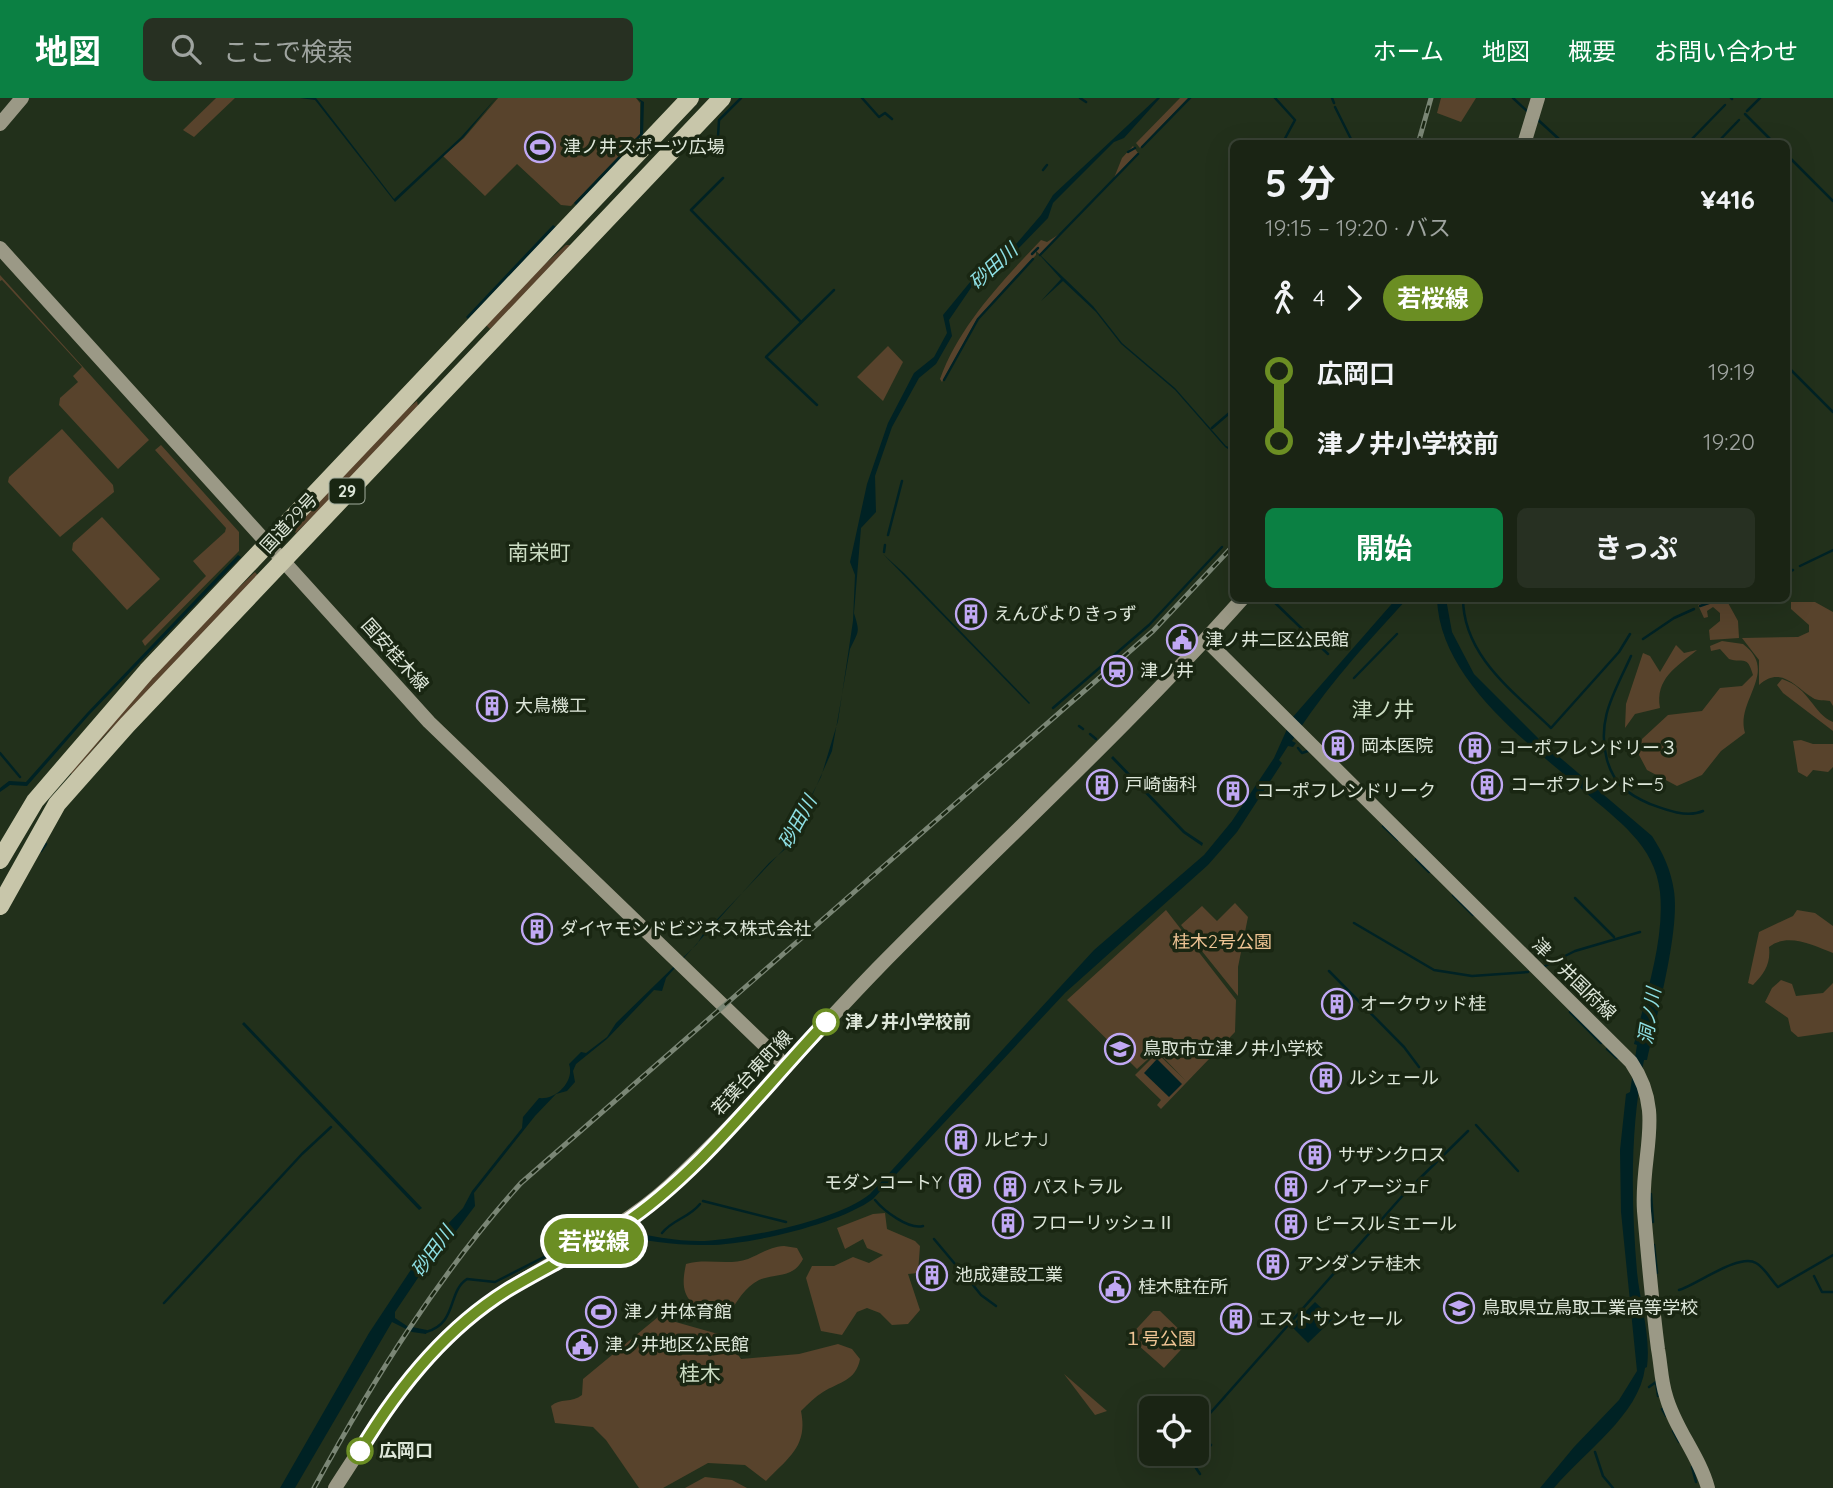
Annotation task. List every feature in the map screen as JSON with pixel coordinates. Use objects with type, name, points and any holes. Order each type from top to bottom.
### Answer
[{"type":"highway","name":"国道29号","points":[[0,860],[35,800],[147,671],[690,98]]},
{"type":"highway","name":"国道29号","points":[[0,906],[57,804],[127,724],[722,98]]},
{"type":"main road","points":[[0,124],[22,98]]},
{"type":"main road","points":[[1525,140],[1538,98]]},
{"type":"main road","name":"国安桂木線","points":[[0,248],[429,722],[785,1065]]},
{"type":"main road","name":"若葉台東町線","points":[[335,1488],[404,1385],[441,1344],[490,1302],[622,1225],[692,1165],[785,1065],[1206,640],[1239,602]]},
{"type":"main road","name":"津ノ井国府線","points":[[1206,640],[1631,1062],[1647,1088],[1651,1112],[1643,1192],[1650,1297],[1661,1379],[1666,1398],[1708,1488]]},
{"type":"green space","points":[[216,98],[235,98],[194,137],[183,130]]},
{"type":"green space","name":"津ノ井スポーツ広場","points":[[498,98],[636,98],[640,103],[640,134],[571,206],[561,205],[517,164],[485,196],[443,156],[464,138]]},
{"type":"green space","points":[[1180,98],[1188,98],[1140,148],[1136,143]]},
{"type":"green space","points":[[1441,98],[1476,98],[1461,122],[1437,113]]},
{"type":"green space","points":[[1133,146],[1138,153],[1114,178],[1122,158]]},
{"type":"green space","points":[[1107,185],[1040,255],[1036,251],[1036,255],[977,319],[942,382],[940,379],[958,341],[997,288],[1041,240],[1047,242],[1061,233]]},
{"type":"green space","points":[[566,245],[571,245],[540,281],[490,329],[485,324],[517,289]]},
{"type":"green space","points":[[0,275],[149,440],[118,469],[59,405],[60,398],[78,382],[73,376],[82,367],[2,280],[0,281]]},
{"type":"green space","points":[[888,346],[903,362],[883,401],[857,377]]},
{"type":"green space","points":[[417,401],[419,411],[296,533],[290,528],[390,423]]},
{"type":"green space","points":[[62,429],[113,485],[114,492],[60,537],[8,482],[9,477]]},
{"type":"green space","points":[[161,445],[239,532],[239,551],[145,646],[142,641],[206,576],[193,561],[225,532],[226,528],[155,450]]},
{"type":"green space","points":[[102,517],[160,579],[127,610],[72,550],[73,543]]},
{"type":"green space","points":[[255,572],[259,577],[106,734],[72,774],[68,771],[181,643]]},
{"type":"green space","points":[[1728,602],[1738,621],[1739,638],[1710,640],[1709,630],[1720,621],[1720,613],[1713,607],[1707,611],[1708,617],[1704,618],[1698,605]]},
{"type":"green space","points":[[1791,602],[1815,602],[1833,612],[1833,706],[1830,701],[1815,699],[1781,677],[1767,679],[1759,685],[1759,660],[1742,638],[1798,637],[1809,632],[1809,625],[1791,609]]},
{"type":"green space","points":[[1722,641],[1743,644],[1758,665],[1746,709],[1745,733],[1721,751],[1702,775],[1677,786],[1647,770],[1639,755],[1642,739],[1668,715],[1702,711],[1720,688],[1742,686],[1753,675],[1747,662],[1729,659],[1720,649],[1711,651],[1710,646]]},
{"type":"green space","points":[[1676,645],[1684,653],[1697,650],[1664,681],[1659,698],[1660,708],[1635,714],[1625,728],[1626,704],[1643,653],[1650,656],[1660,672]]},
{"type":"green space","points":[[1782,679],[1799,688],[1826,718],[1833,722],[1833,731],[1783,693],[1777,685]]},
{"type":"green space","points":[[1801,740],[1813,744],[1833,744],[1833,767],[1828,772],[1813,770],[1807,777],[1798,772],[1793,741]]},
{"type":"green space","name":"桂木2号公園","points":[[1235,903],[1248,917],[1238,967],[1238,996],[1181,925],[1202,906],[1217,921]]},
{"type":"green space","points":[[1166,910],[1236,1000],[1235,1032],[1161,1109],[1157,1105],[1161,1100],[1135,1075],[1157,1053],[1185,1080],[1157,1051],[1137,1069],[1067,1000]]},
{"type":"green space","points":[[1797,910],[1815,913],[1833,926],[1833,953],[1793,940],[1776,943],[1769,947],[1768,964],[1763,973],[1753,985],[1748,983],[1759,932],[1793,916]]},
{"type":"green space","points":[[1781,980],[1792,984],[1796,996],[1823,993],[1833,983],[1833,1032],[1798,1037],[1791,1031],[1788,1018],[1765,1002],[1772,988]]},
{"type":"green space","points":[[885,1213],[887,1229],[915,1241],[920,1246],[918,1273],[908,1274],[920,1310],[908,1324],[892,1325],[880,1313],[867,1308],[857,1312],[842,1335],[821,1331],[806,1278],[812,1266],[834,1266],[853,1257],[869,1263],[883,1255],[867,1248],[863,1239],[845,1249],[837,1228],[873,1214]]},
{"type":"green space","points":[[784,1246],[797,1248],[803,1259],[799,1265],[789,1273],[754,1283],[729,1314],[710,1320],[687,1296],[684,1283],[686,1264],[740,1261]]},
{"type":"green space","name":"１号公園","points":[[1153,1311],[1160,1311],[1190,1340],[1164,1368],[1129,1337]]},
{"type":"green space","points":[[658,1317],[725,1336],[741,1359],[799,1354],[838,1344],[852,1349],[860,1359],[851,1376],[820,1394],[801,1411],[802,1433],[795,1450],[766,1481],[745,1465],[708,1463],[663,1488],[639,1488],[606,1440],[593,1427],[555,1423],[551,1406],[582,1395],[583,1379]]},
{"type":"green space","points":[[1064,1374],[1107,1411],[1095,1415]]},
{"type":"green space","points":[[705,1477],[732,1480],[747,1488],[685,1488]]},
{"type":"water","points":[[300,98],[316,98],[394,199],[461,137],[496,98],[463,138],[395,202],[315,100]]},
{"type":"water","points":[[637,98],[644,102],[643,136],[576,205],[574,203],[640,134],[641,102]]},
{"type":"water","name":"砂田川","points":[[1160,98],[1124,138],[1114,142],[1053,203],[1048,218],[1015,252],[1002,258],[975,282],[949,320],[952,336],[936,364],[919,378],[892,427],[875,476],[876,512],[861,528],[854,613],[858,631],[850,649],[842,694],[853,621],[855,575],[850,562],[867,484],[888,423],[914,373],[934,357],[947,333],[943,315],[980,270],[1017,243],[1041,215],[1053,195]]},
{"type":"water","points":[[553,225],[556,227],[468,319],[466,317]]},
{"type":"water","points":[[1036,251],[1093,306],[1122,343],[1175,388],[1230,450],[1225,447],[1175,390],[1121,344],[1096,312],[1063,281],[1041,301],[1061,279]]},
{"type":"water","points":[[883,554],[905,574],[1029,704]]},
{"type":"water","points":[[238,555],[241,557],[89,715],[27,786],[10,785],[0,792],[0,788],[9,781],[26,782],[87,713]]},
{"type":"water","points":[[1393,602],[1404,602],[1318,703],[1292,741],[1296,743],[1293,747],[1288,746],[1279,760],[1282,763],[1237,832],[1208,865],[1065,993],[873,1199],[817,1225],[746,1241],[696,1245],[616,1236],[625,1230],[686,1241],[744,1236],[814,1220],[855,1204],[870,1194],[1094,950],[1204,855],[1232,821],[1274,758],[1292,718]]},
{"type":"water","name":"洞ノ川","points":[[1438,602],[1447,602],[1452,632],[1474,674],[1543,743],[1652,836],[1666,862],[1674,891],[1674,929],[1661,998],[1639,1086],[1634,1138],[1635,1245],[1646,1331],[1647,1367],[1633,1401],[1622,1417],[1554,1488],[1540,1488],[1619,1400],[1637,1371],[1621,1212],[1620,1150],[1626,1094],[1630,1092],[1637,1045],[1634,1044],[1660,930],[1660,892],[1657,875],[1643,847],[1610,813],[1538,753],[1491,708],[1470,683],[1453,656],[1442,629]]},
{"type":"water","points":[[836,727],[832,751],[822,773]]},
{"type":"water","points":[[1113,756],[1185,831],[1203,843],[1202,846],[1183,833],[1111,758]]},
{"type":"water","points":[[817,785],[790,845],[778,855],[783,850]]},
{"type":"water","points":[[743,892],[698,942],[703,934]]},
{"type":"water","points":[[693,948],[666,978],[662,991],[654,990],[607,1039],[576,1064],[573,1071],[575,1082],[567,1091],[556,1094],[567,1083],[569,1064],[581,1052],[586,1053],[607,1037],[616,1023]]},
{"type":"water","points":[[244,1022],[422,1208],[419,1210],[242,1024]]},
{"type":"water","points":[[1157,1059],[1182,1084],[1169,1097],[1144,1073]]},
{"type":"water","name":"砂田川","points":[[556,1094],[535,1116],[474,1193],[475,1206],[429,1267],[426,1266],[395,1312],[395,1318],[407,1326],[427,1330],[426,1334],[412,1332],[392,1322],[295,1488],[280,1488],[369,1333],[418,1259],[416,1256],[433,1232],[446,1226],[463,1208],[472,1191],[522,1128],[523,1117],[539,1098]]},
{"type":"water","points":[[1315,1302],[1333,1319],[1308,1343],[1291,1326]]},
{"type":"waterway","points":[[717,154],[719,120],[741,98]]},
{"type":"waterway","points":[[862,98],[879,117],[885,113],[892,119]]},
{"type":"waterway","points":[[1080,98],[1086,102]]},
{"type":"waterway","points":[[1142,147],[1190,98]]},
{"type":"waterway","points":[[1275,98],[1295,120],[1284,140]]},
{"type":"waterway","points":[[1332,98],[1334,103]]},
{"type":"waterway","points":[[1513,98],[1528,112]]},
{"type":"waterway","points":[[1747,111],[1760,98]]},
{"type":"waterway","points":[[1691,140],[1725,105]]},
{"type":"waterway","points":[[1335,107],[1352,140]]},
{"type":"waterway","points":[[1745,114],[1771,140]]},
{"type":"waterway","points":[[1536,118],[1560,140]]},
{"type":"waterway","points":[[1720,140],[1739,120]]},
{"type":"waterway","points":[[1128,152],[1135,148]]},
{"type":"waterway","points":[[1040,255],[1138,154]]},
{"type":"waterway","points":[[1790,158],[1833,201]]},
{"type":"waterway","points":[[1043,170],[1047,165]]},
{"type":"waterway","points":[[723,178],[691,210],[801,322]]},
{"type":"waterway","points":[[1032,254],[1038,248]]},
{"type":"waterway","points":[[944,380],[978,319],[1033,259]]},
{"type":"waterway","points":[[817,405],[766,357],[834,290]]},
{"type":"waterway","points":[[1790,369],[1833,412]]},
{"type":"waterway","points":[[1212,428],[1230,412]]},
{"type":"waterway","points":[[888,535],[902,481]]},
{"type":"waterway","points":[[884,552],[885,545]]},
{"type":"waterway","points":[[1053,708],[1149,625],[1222,547]]},
{"type":"waterway","points":[[1800,566],[1833,550]]},
{"type":"waterway","points":[[1274,602],[1328,654]]},
{"type":"waterway","points":[[1463,602],[1465,619],[1481,655],[1507,686],[1551,728],[1619,652],[1630,634]]},
{"type":"waterway","points":[[1700,606],[1712,602]]},
{"type":"waterway","points":[[1643,639],[1674,618],[1694,609]]},
{"type":"waterway","points":[[1354,678],[1397,634]]},
{"type":"waterway","points":[[1631,656],[1613,694],[1604,732],[1607,760],[1613,776],[1622,787],[1650,804],[1683,813],[1703,811]]},
{"type":"waterway","points":[[1079,726],[1083,729]]},
{"type":"waterway","points":[[1090,734],[1096,739]]},
{"type":"waterway","points":[[1298,748],[1302,753],[1308,751]]},
{"type":"waterway","points":[[0,753],[20,777]]},
{"type":"waterway","points":[[1383,826],[1398,840]]},
{"type":"waterway","points":[[41,851],[46,844]]},
{"type":"waterway","points":[[1416,859],[1429,872]]},
{"type":"waterway","points":[[1453,895],[1473,915]]},
{"type":"waterway","points":[[1575,898],[1614,937]]},
{"type":"waterway","points":[[1354,923],[1434,970],[1472,976],[1528,972]]},
{"type":"waterway","points":[[1545,966],[1575,951],[1640,932]]},
{"type":"waterway","points":[[1329,971],[1404,1047],[1419,1067]]},
{"type":"waterway","points":[[1570,1012],[1601,1043]]},
{"type":"waterway","points":[[1607,1049],[1617,1058]]},
{"type":"waterway","points":[[1476,1125],[1518,1171]]},
{"type":"waterway","points":[[164,1303],[302,1154],[331,1127]]},
{"type":"waterway","points":[[1209,1414],[1405,1193],[1468,1131]]},
{"type":"waterway","points":[[1651,1194],[1653,1222]]},
{"type":"waterway","points":[[875,1200],[904,1222],[923,1226]]},
{"type":"waterway","points":[[703,1201],[786,1222]]},
{"type":"waterway","points":[[662,1233],[700,1204]]},
{"type":"waterway","points":[[426,1332],[443,1322],[457,1292],[467,1279],[495,1282],[597,1230]]},
{"type":"waterway","points":[[934,1239],[955,1264]]},
{"type":"waterway","points":[[1654,1245],[1657,1273]]},
{"type":"waterway","points":[[1679,1290],[1729,1266],[1749,1261],[1759,1265],[1778,1287],[1833,1255]]},
{"type":"waterway","points":[[965,1275],[981,1295],[996,1306]]},
{"type":"waterway","points":[[1814,1276],[1822,1292],[1833,1292]]},
{"type":"waterway","points":[[1649,1387],[1656,1382],[1658,1396]]},
{"type":"waterway","points":[[1662,1409],[1666,1416]]},
{"type":"waterway","points":[[1673,1431],[1679,1442]]},
{"type":"waterway","points":[[1209,1443],[1209,1447]]},
{"type":"waterway","points":[[1595,1452],[1603,1476],[1613,1488]]},
{"type":"waterway","points":[[1195,1466],[1200,1474]]},
{"type":"waterway","points":[[1692,1467],[1696,1482]]},
{"type":"railway","points":[[1419,140],[1431,98]]},
{"type":"railway","points":[[314,1488],[409,1329],[462,1254],[521,1183],[1153,631],[1230,549]]},
{"type":"bus line","name":"若桜線","points":[[360,1451],[412,1375],[441,1344],[474,1314],[506,1291],[622,1225],[656,1198],[692,1165],[826,1022]]},
{"type":"place","name":"津ノ井スポーツ広場","points":[[540,147]]},
{"type":"place","name":"えんびよりきっず","points":[[971,614]]},
{"type":"place","name":"津ノ井二区公民館","points":[[1182,640]]},
{"type":"place","name":"津ノ井","points":[[1117,671]]},
{"type":"place","name":"大鳥機工","points":[[492,706]]},
{"type":"place","name":"岡本医院","points":[[1338,746]]},
{"type":"place","name":"コーポフレンドリー３","points":[[1475,748]]},
{"type":"place","name":"戸崎歯科","points":[[1102,785]]},
{"type":"place","name":"コーポフレンドー5","points":[[1487,785]]},
{"type":"place","name":"コーポフレンドリーク","points":[[1233,791]]},
{"type":"place","name":"ダイヤモンドビジネス株式会社","points":[[537,929]]},
{"type":"place","name":"オークウッド桂","points":[[1337,1004]]},
{"type":"place","name":"津ノ井小学校前","points":[[826,1022]]},
{"type":"place","name":"鳥取市立津ノ井小学校","points":[[1120,1049]]},
{"type":"place","name":"ルシェール","points":[[1326,1078]]},
{"type":"place","name":"ルピナJ","points":[[961,1140]]},
{"type":"place","name":"サザンクロス","points":[[1315,1155]]},
{"type":"place","name":"モダンコートY","points":[[965,1183]]},
{"type":"place","name":"パストラル","points":[[1010,1187]]},
{"type":"place","name":"ノイアージュF","points":[[1291,1187]]},
{"type":"place","name":"フローリッシュⅡ","points":[[1008,1223]]},
{"type":"place","name":"ピースルミエール","points":[[1291,1224]]},
{"type":"place","name":"アンダンテ桂木","points":[[1273,1264]]},
{"type":"place","name":"池成建設工業","points":[[932,1275]]},
{"type":"place","name":"桂木駐在所","points":[[1115,1287]]},
{"type":"place","name":"鳥取県立鳥取工業高等学校","points":[[1459,1308]]},
{"type":"place","name":"津ノ井体育館","points":[[601,1312]]},
{"type":"place","name":"エストサンセール","points":[[1236,1319]]},
{"type":"place","name":"津ノ井地区公民館","points":[[582,1345]]},
{"type":"place","name":"広岡口","points":[[360,1451]]},
{"type":"district","name":"南栄町","points":[[539,553]]},
{"type":"district","name":"津ノ井","points":[[1383,710]]},
{"type":"district","name":"桂木","points":[[700,1374]]}]
